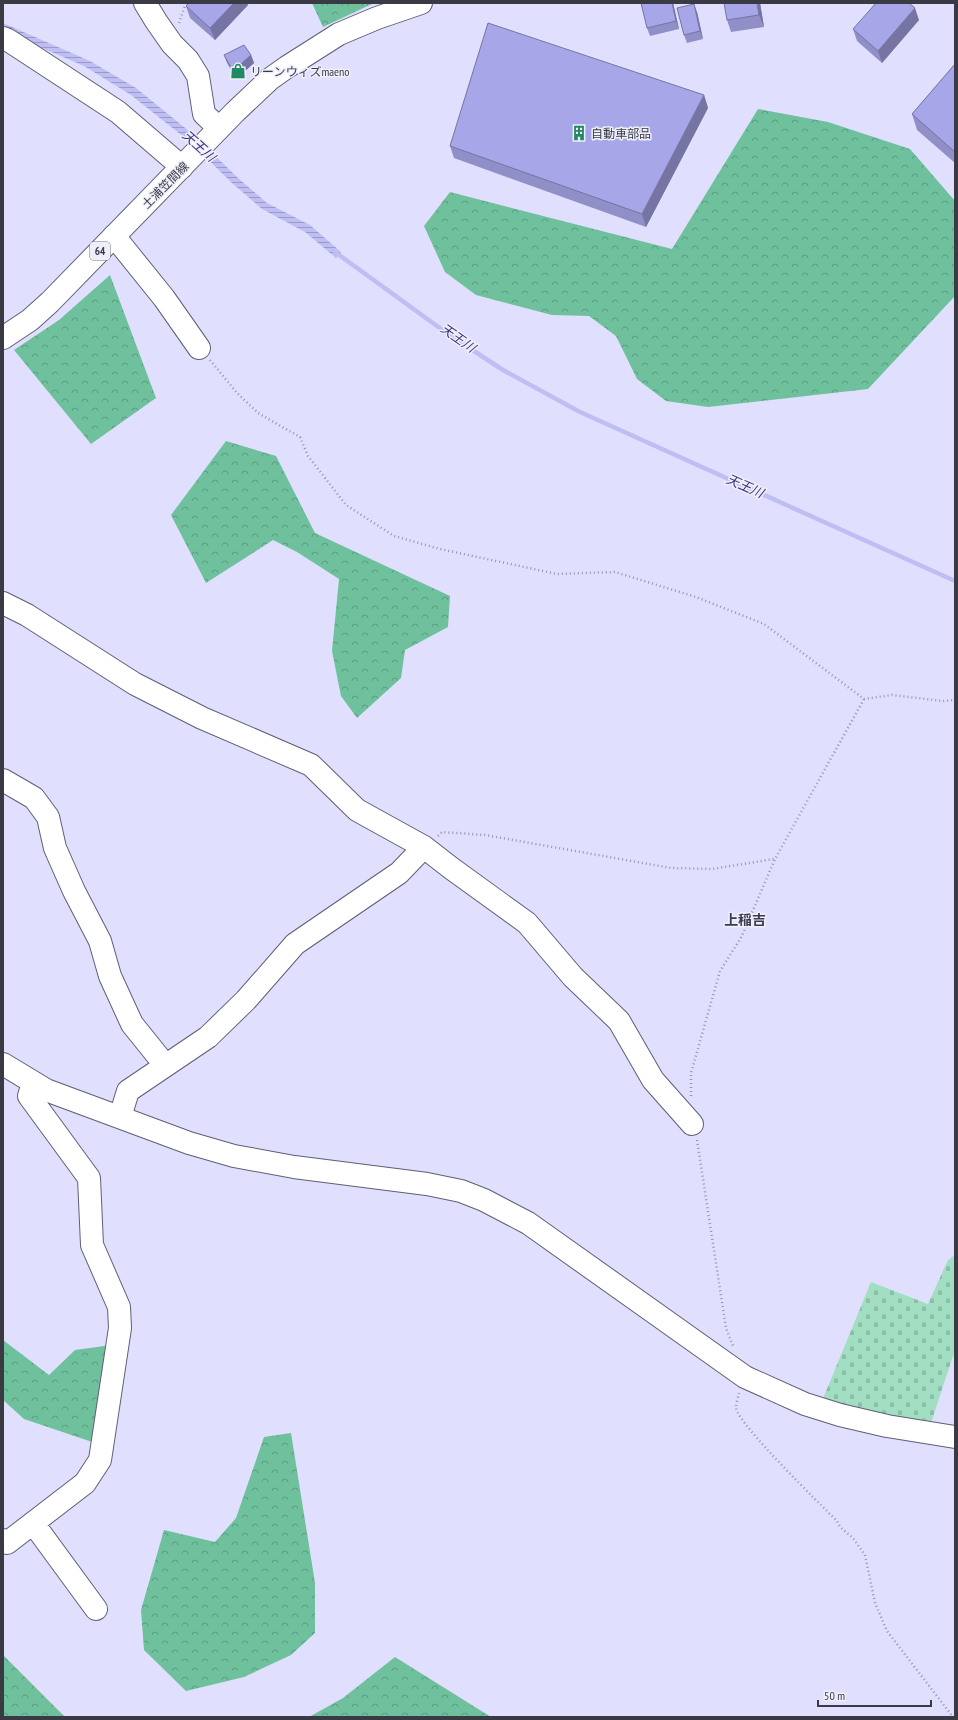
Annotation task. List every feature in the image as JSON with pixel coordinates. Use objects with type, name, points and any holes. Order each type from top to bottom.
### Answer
[{"type":"street","points":[[146,3],[172,44],[188,60],[198,76],[204,114],[214,133]]},
{"type":"street","name":"土浦笠間線","points":[[3,338],[30,320],[50,302],[187,163],[214,133],[270,79],[339,34],[377,18],[421,3]]},
{"type":"street","points":[[3,38],[118,112],[187,163]]},
{"type":"street","points":[[114,236],[164,298],[199,348]]},
{"type":"street","points":[[3,603],[28,615],[135,684],[202,718],[311,765],[357,810],[424,847],[527,923],[573,977],[619,1021],[653,1080],[692,1124]]},
{"type":"street","points":[[3,780],[34,798],[48,817],[55,848],[74,891],[100,941],[110,976],[132,1024],[166,1065]]},
{"type":"street","points":[[120,1118],[128,1091],[208,1036],[246,1000],[295,944],[399,873],[424,847]]},
{"type":"street","points":[[5,1069],[46,1090],[189,1143],[234,1156],[294,1167],[427,1184],[461,1191],[484,1200],[528,1223],[745,1377],[805,1404],[840,1415],[887,1426],[955,1437]]},
{"type":"street","points":[[3,1540],[7,1543],[85,1483],[100,1460],[120,1328],[119,1307],[92,1245],[89,1178],[29,1096],[33,1083]]},
{"type":"street","points":[[33,1522],[96,1609]]},
{"type":"path","points":[[199,348],[237,393],[258,413],[300,437],[308,456],[346,505],[394,536],[440,549],[557,574],[615,572],[696,597],[764,624],[864,699],[892,695],[943,702],[955,700]]},
{"type":"path","points":[[734,1349],[726,1328],[698,1146],[692,1124],[691,1073],[720,971],[742,936],[775,859],[864,699]]},
{"type":"path","points":[[424,847],[442,832],[486,835],[671,868],[712,869],[775,859]]},
{"type":"path","points":[[745,1377],[738,1394],[736,1408],[741,1419],[840,1527],[853,1538],[865,1555],[875,1603],[887,1631],[953,1717]]},
{"type":"green space","points":[[312,3],[374,3],[323,27]]},
{"type":"green space","points":[[758,109],[828,122],[910,149],[955,201],[955,296],[868,389],[708,407],[666,401],[637,379],[616,336],[589,316],[552,315],[476,295],[445,272],[424,226],[450,192],[672,249]]},
{"type":"green space","points":[[110,275],[156,398],[91,444],[14,350],[59,320]]},
{"type":"green space","points":[[226,441],[276,456],[315,533],[450,596],[448,627],[405,650],[401,678],[357,718],[341,696],[332,651],[339,579],[297,552],[273,540],[206,583],[171,515]]},
{"type":"green space","points":[[955,1255],[955,1350],[929,1429],[822,1401],[871,1282],[928,1304],[948,1260]]},
{"type":"green space","points":[[3,1340],[49,1375],[75,1350],[119,1344],[113,1449],[24,1419],[3,1400]]},
{"type":"green space","points":[[291,1433],[315,1583],[315,1633],[291,1655],[244,1677],[186,1691],[144,1650],[141,1610],[164,1530],[215,1542],[236,1518],[264,1437]]},
{"type":"green space","points":[[3,1655],[65,1717],[3,1717]]},
{"type":"green space","points":[[395,1657],[491,1717],[309,1717],[343,1698]]},
{"type":"water","points":[[3,23],[90,61],[136,88],[195,136],[238,178],[267,203],[310,225],[341,252],[336,258],[305,232],[262,209],[233,184],[190,142],[131,95],[84,66],[3,31]]},
{"type":"building","points":[[189,3],[234,3],[210,28],[186,6]]},
{"type":"building","points":[[641,3],[672,3],[676,21],[647,28]]},
{"type":"building","points":[[724,3],[757,3],[759,15],[727,20]]},
{"type":"building","points":[[876,3],[909,3],[915,8],[878,51],[853,29]]},
{"type":"building","points":[[694,4],[700,31],[684,35],[677,8]]},
{"type":"building","name":"自動車部品","points":[[488,23],[704,95],[642,214],[450,146]]},
{"type":"building","points":[[244,45],[251,55],[233,71],[224,55]]},
{"type":"building","points":[[955,64],[955,152],[912,114]]},
{"type":"waterway","name":"天王川","points":[[335,252],[448,334],[503,370],[580,412],[955,581]]},
{"type":"place","name":"リーンウィズmaeno","points":[[238,71]]},
{"type":"place","name":"自動車部品","points":[[579,133]]},
{"type":"district","name":"上稲吉","points":[[745,920]]}]
